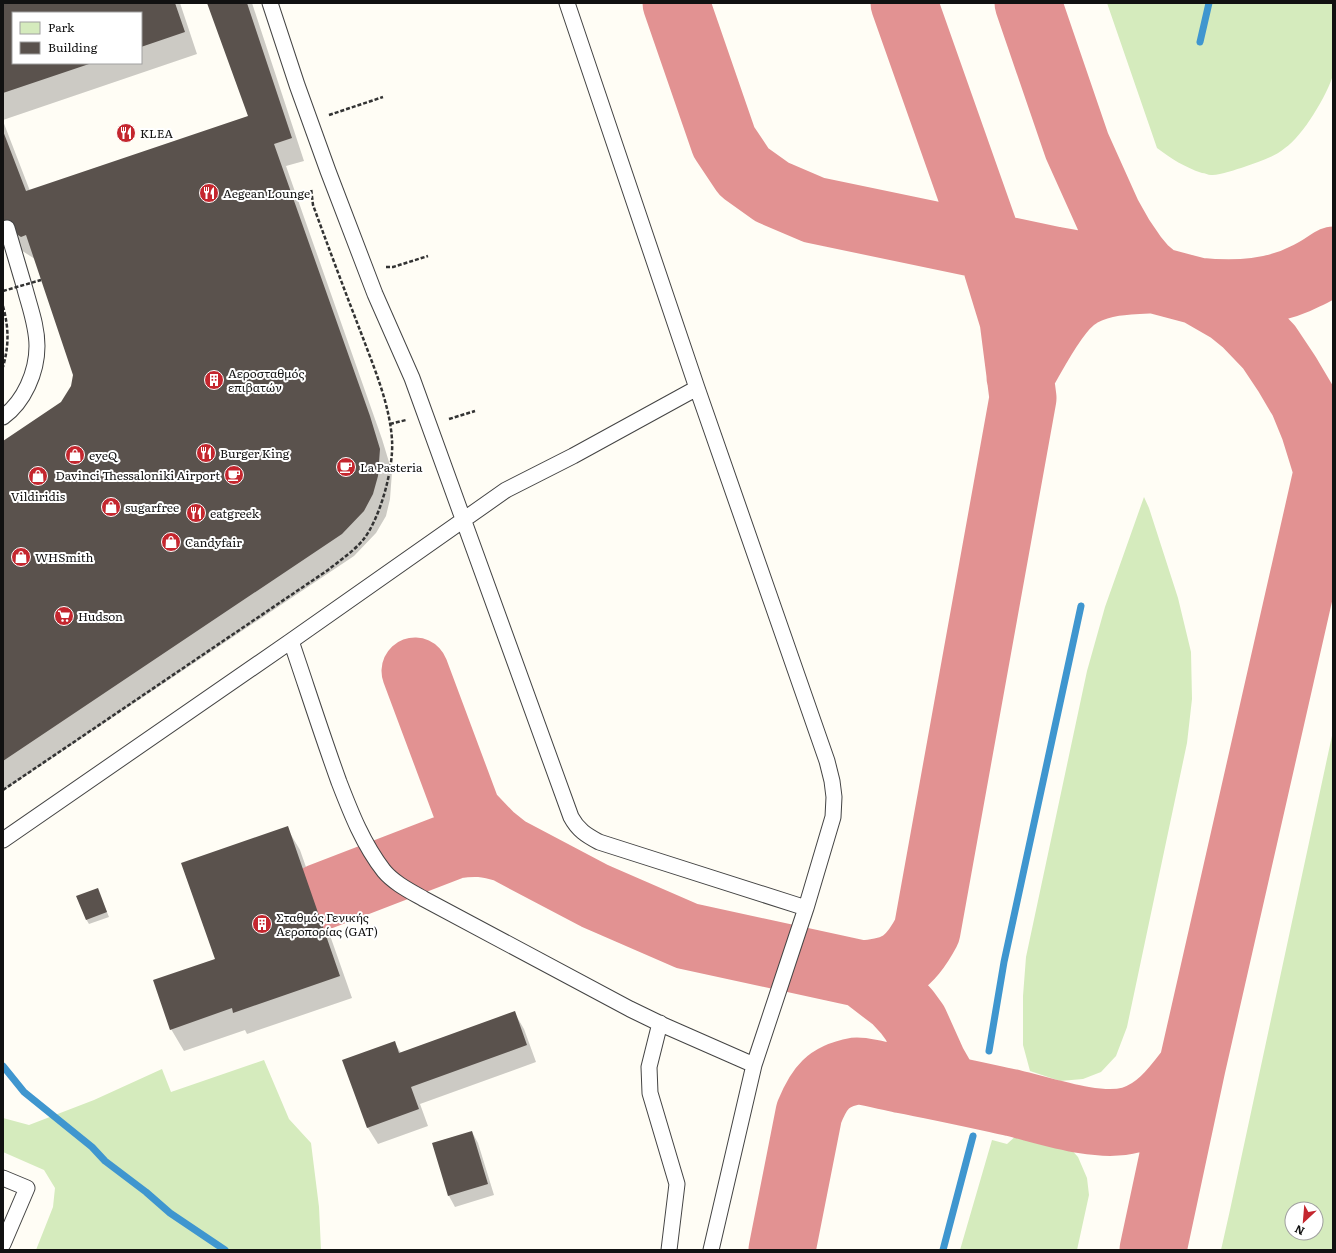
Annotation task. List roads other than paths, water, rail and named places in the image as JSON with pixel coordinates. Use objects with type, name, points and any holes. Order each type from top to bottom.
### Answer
[{"type":"lane","points":[[270,3],[328,171],[372,288],[412,378],[571,817],[576,827],[584,834],[599,842],[806,908]]},
{"type":"lane","points":[[567,3],[697,388],[827,761],[832,780],[834,797],[833,817],[806,908],[754,1064],[711,1250]]},
{"type":"lane","points":[[3,417],[20,401],[25,391],[35,364],[37,346],[35,323],[7,228]]},
{"type":"lane","points":[[3,840],[506,490],[573,456],[697,388]]},
{"type":"lane","points":[[291,641],[330,757],[352,816],[365,844],[385,872],[401,885],[424,899],[577,982],[660,1023],[754,1064]]},
{"type":"lane","points":[[660,1023],[649,1067],[650,1093],[677,1184],[669,1250]]},
{"type":"lane","points":[[3,1178],[27,1188],[3,1244]]},
{"type":"waterway","points":[[1200,42],[1209,3]]},
{"type":"waterway","points":[[989,1051],[1004,962],[1081,606]]},
{"type":"waterway","points":[[3,1066],[24,1092],[92,1147],[105,1161],[146,1192],[170,1213],[225,1250]]},
{"type":"waterway","points":[[943,1250],[973,1136]]},
{"type":"place","name":"KLEA","points":[[126,133]]},
{"type":"place","name":"Aegean Lounge","points":[[209,193]]},
{"type":"place","name":"Αεροσταθμός επιβατών","points":[[214,380]]},
{"type":"place","name":"Burger King","points":[[206,453]]},
{"type":"place","name":"eyeQ","points":[[75,455]]},
{"type":"place","name":"La Pasteria","points":[[346,467]]},
{"type":"place","name":"Davinci Thessaloniki Airport","points":[[234,475]]},
{"type":"place","name":"Vildiridis","points":[[38,476]]},
{"type":"place","name":"sugarfree","points":[[111,507]]},
{"type":"place","name":"eatgreek","points":[[196,513]]},
{"type":"place","name":"Candyfair","points":[[171,542]]},
{"type":"place","name":"WHSmith","points":[[21,557]]},
{"type":"place","name":"Hudson","points":[[64,616]]},
{"type":"place","name":"Σταθμός Γενικής Αεροπορίας (GAT)","points":[[262,924]]}]
